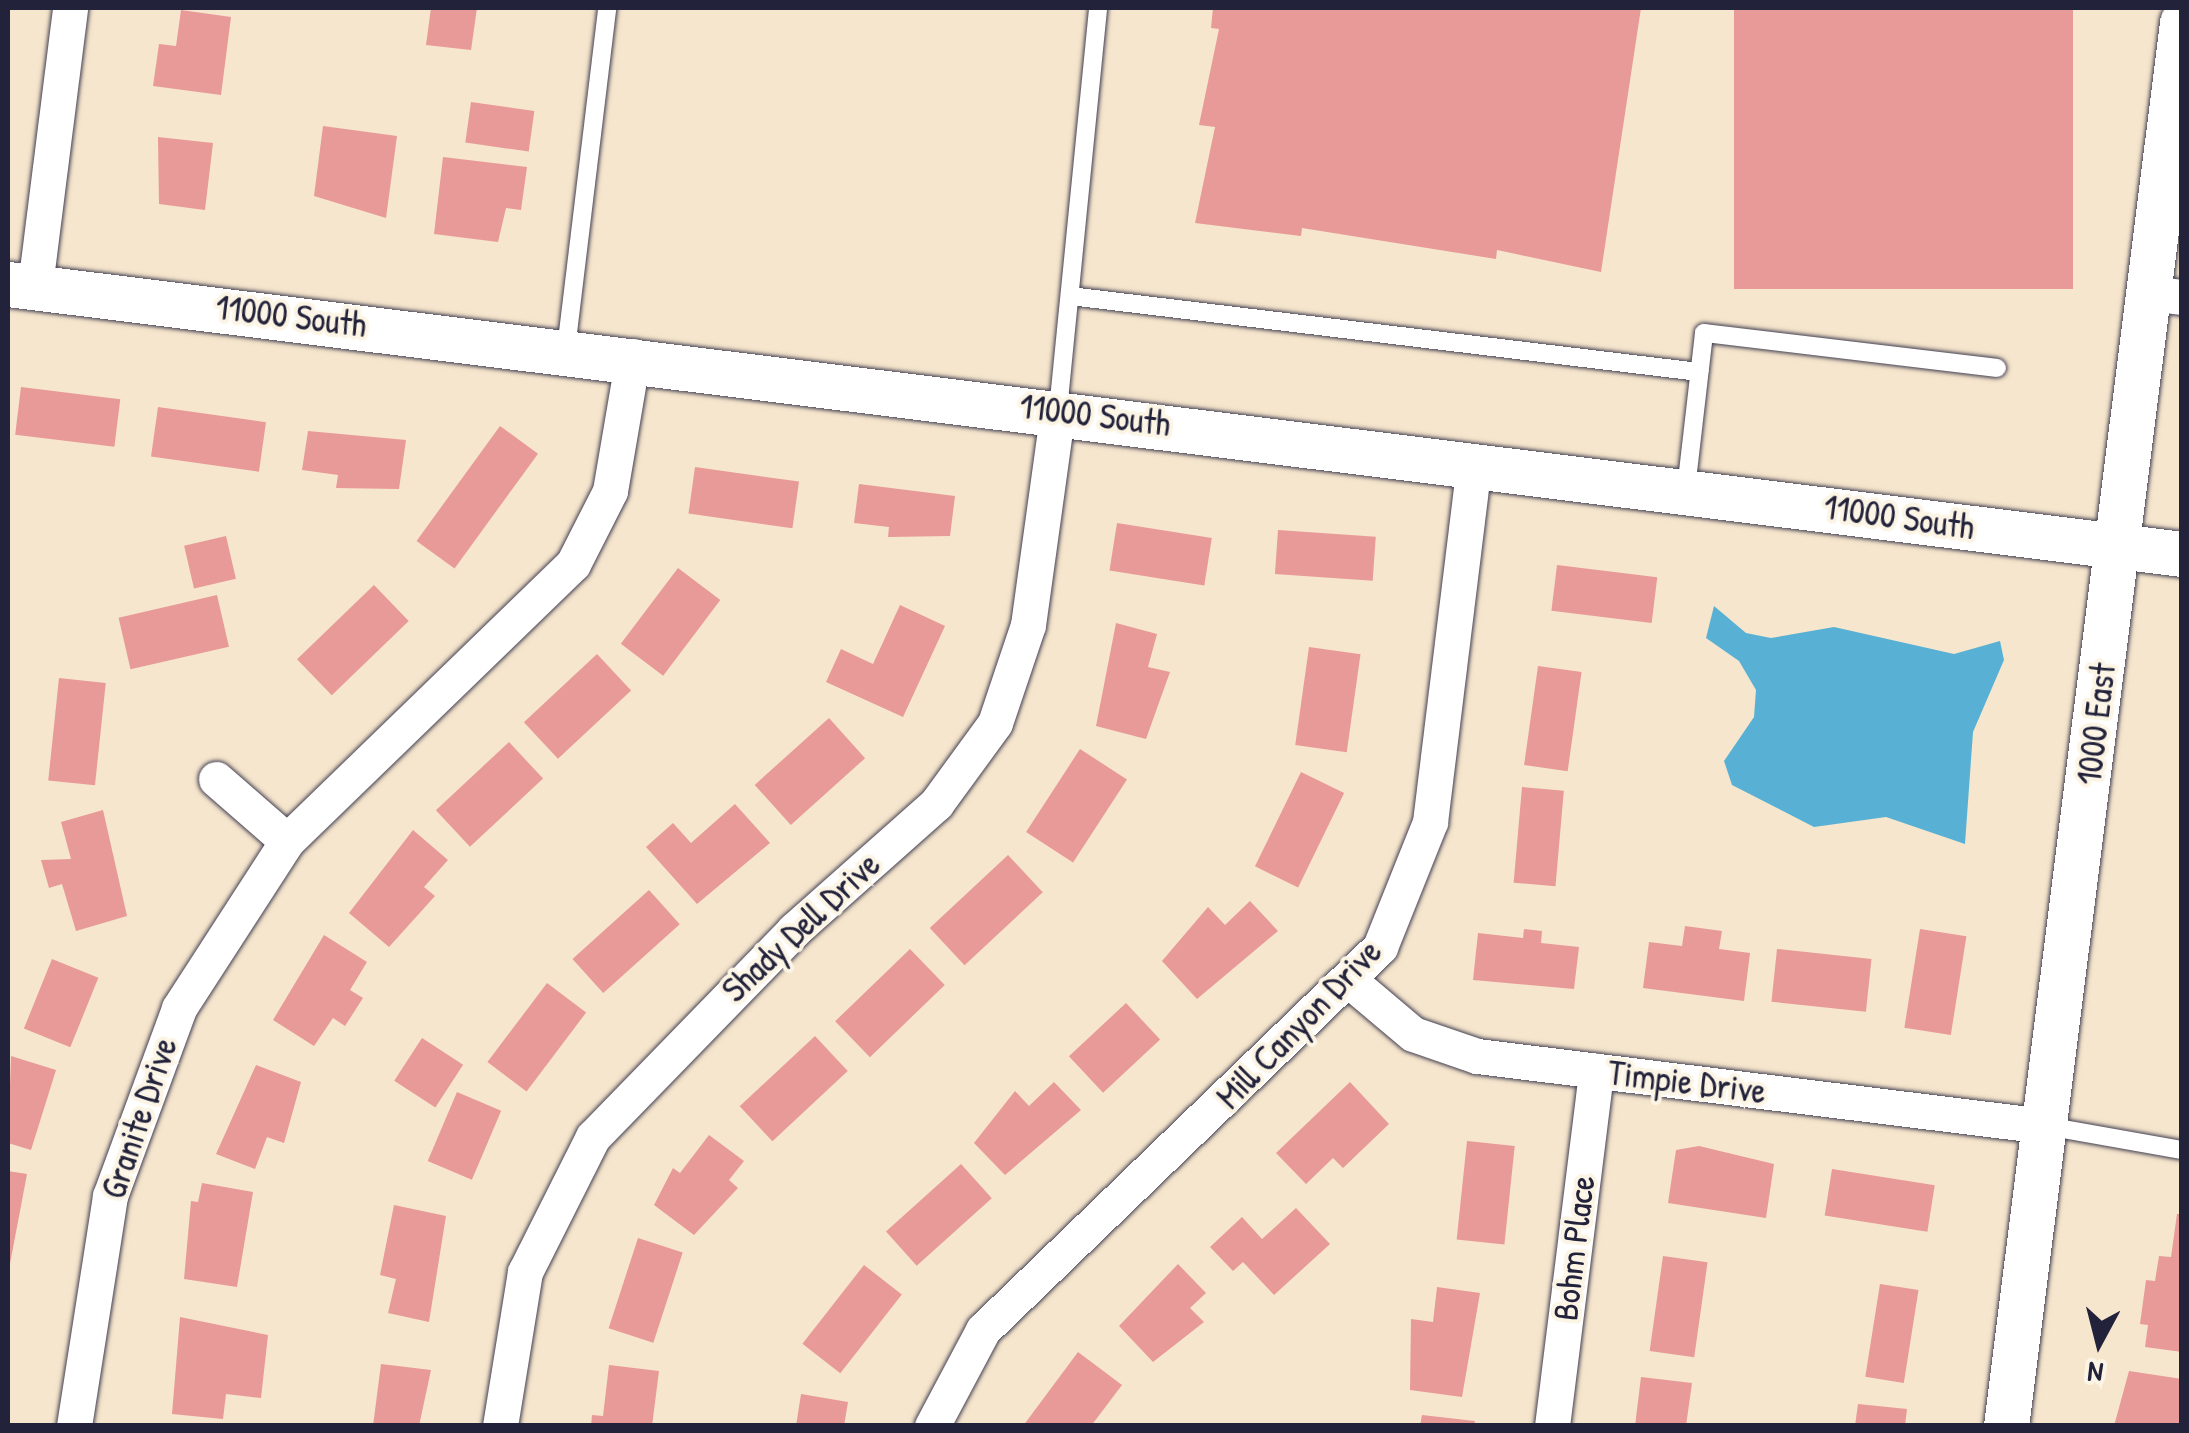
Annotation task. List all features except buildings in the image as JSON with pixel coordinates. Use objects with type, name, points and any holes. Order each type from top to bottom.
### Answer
[{"type":"street","points":[[21,285],[70,8]]},
{"type":"street","name":"1000 East","points":[[2006,1426],[2118,546],[2165,295],[2182,22]]},
{"type":"street","name":"11000 South","points":[[21,285],[634,356],[2182,554]]},
{"type":"street","name":"Granite Drive","points":[[74,1426],[94,1275],[138,1100],[229,921],[287,841],[573,564],[610,492],[634,356]]},
{"type":"street","name":"Shady Dell Drive","points":[[500,1426],[525,1272],[592,1138],[752,970],[936,804],[995,723],[1028,624],[1058,410]]},
{"type":"street","name":"Mill Canyon Drive","points":[[932,1426],[983,1330],[1350,981],[1401,908],[1430,822],[1474,462]]},
{"type":"street","points":[[216,779],[287,841]]},
{"type":"street","name":"Timpie Drive","points":[[1350,981],[1444,1048],[1596,1071],[2045,1126]]},
{"type":"street","name":"Bohm Place","points":[[1552,1426],[1596,1071]]},
{"type":"lane","points":[[566,348],[608,8]]},
{"type":"lane","points":[[1058,410],[1098,8]]},
{"type":"lane","points":[[1070,296],[1700,372]]},
{"type":"lane","points":[[1686,489],[1704,333],[1996,368]]},
{"type":"lane","points":[[2045,1126],[2182,1150]]},
{"type":"water","points":[[1714,606],[1746,633],[1771,638],[1834,627],[1954,654],[2000,641],[2004,660],[1973,732],[1965,844],[1886,817],[1814,827],[1732,785],[1724,761],[1754,717],[1756,690],[1739,661],[1706,638]]}]
